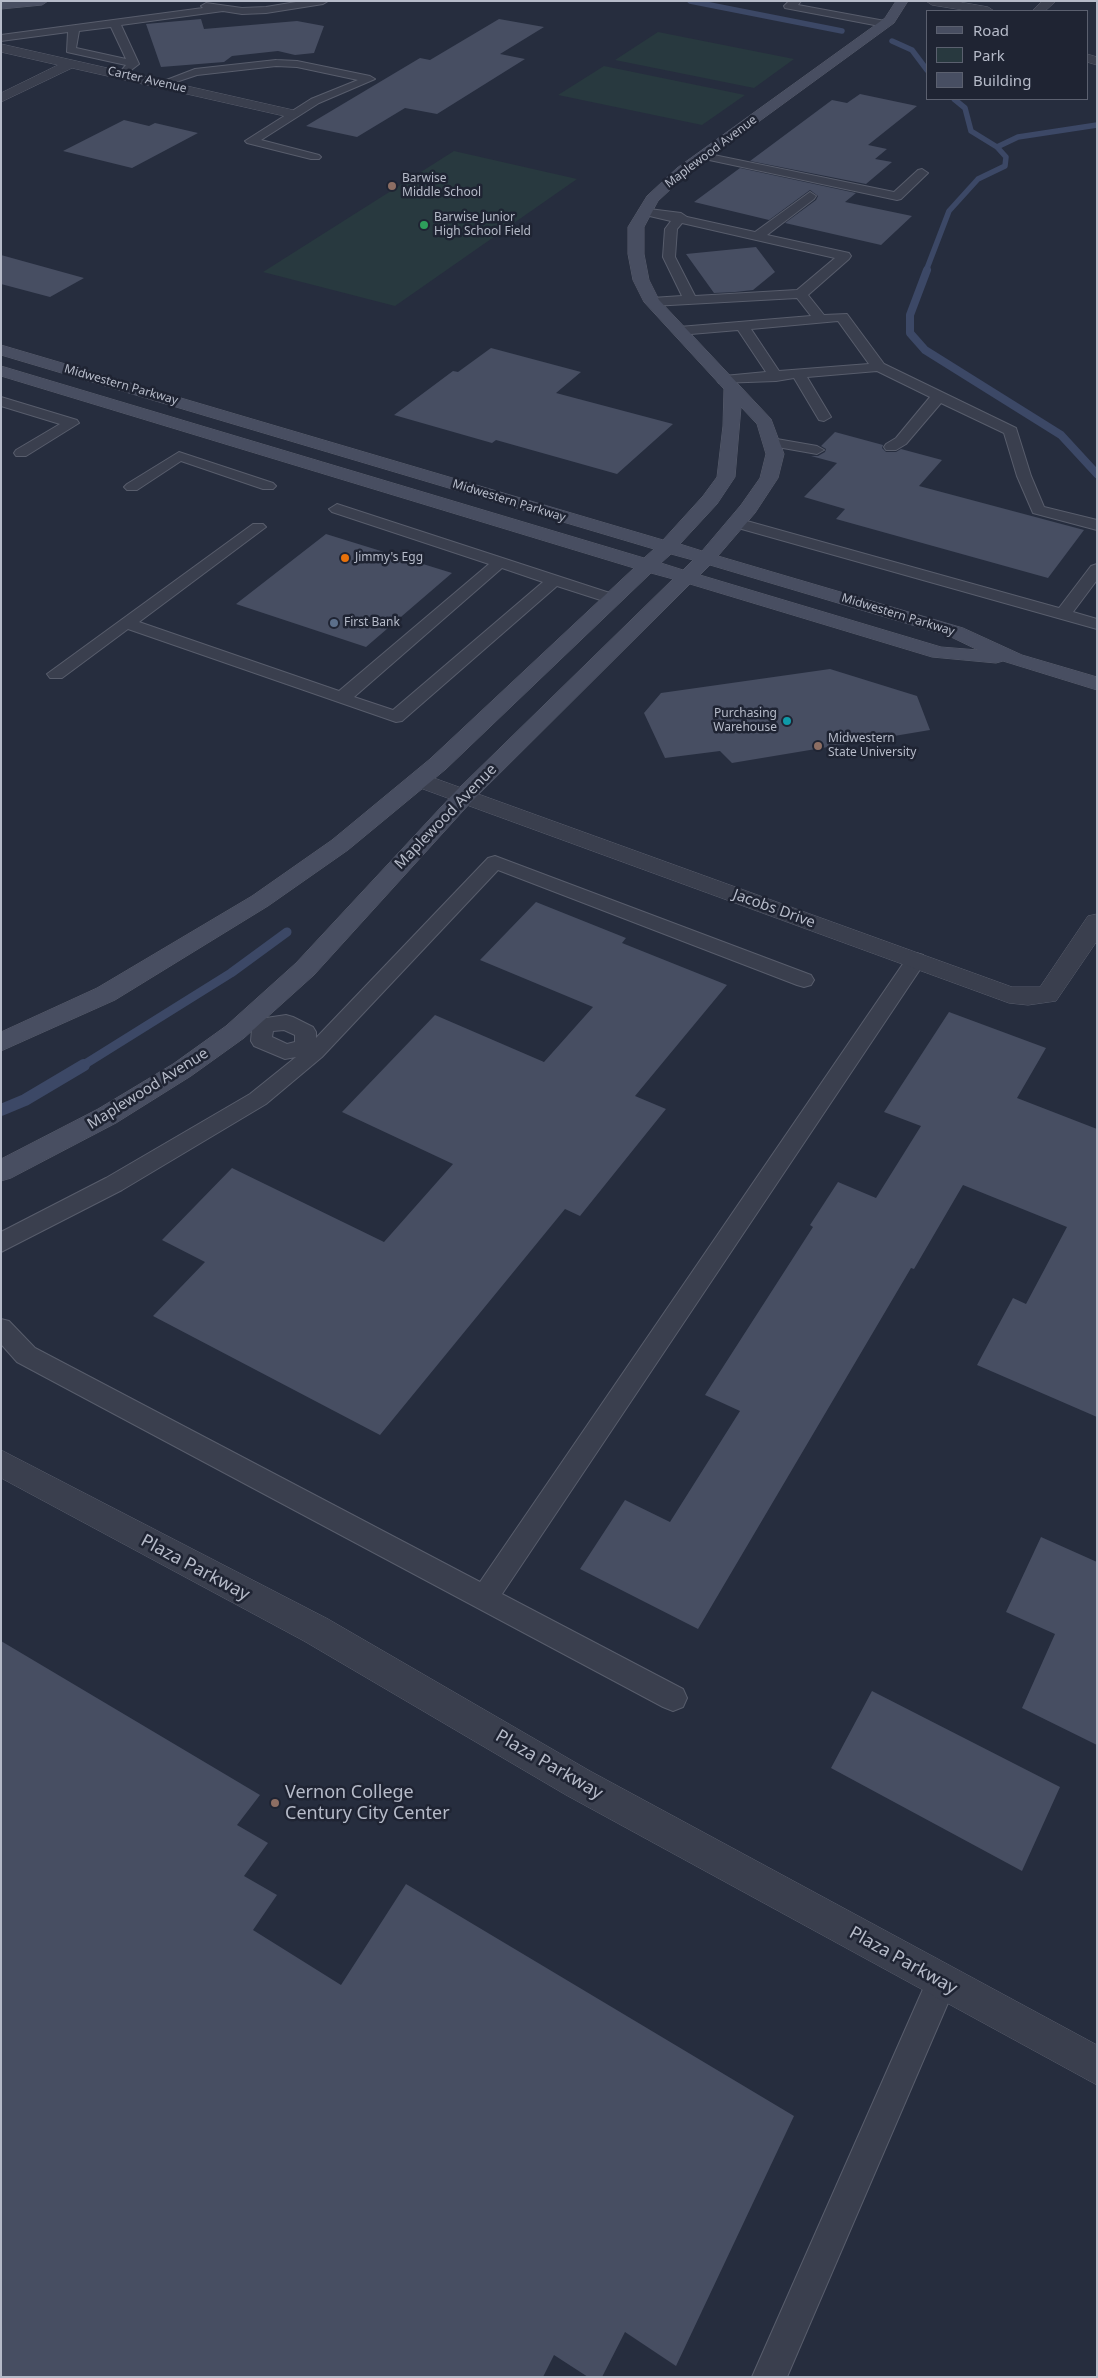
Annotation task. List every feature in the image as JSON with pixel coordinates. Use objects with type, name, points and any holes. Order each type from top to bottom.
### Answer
[{"type":"street","points":[[1,5],[42,1]]},
{"type":"street","name":"Maplewood Avenue","points":[[1,1171],[107,1116],[256,1022],[464,796],[705,559],[748,509],[769,478],[775,454],[765,423],[652,302],[641,280],[636,254],[636,227],[652,199],[682,171],[885,24],[890,20],[902,1]]},
{"type":"street","points":[[932,1],[982,10]]},
{"type":"street","points":[[1039,10],[1050,1]]},
{"type":"street","name":"Carter Avenue","points":[[1,48],[293,114]]},
{"type":"street","points":[[1,98],[72,63]]},
{"type":"street","name":"Midwestern Parkway","points":[[1,350],[956,632],[1015,659],[1097,684]]},
{"type":"street","name":"Midwestern Parkway","points":[[1,372],[939,653],[1015,659]]},
{"type":"street","points":[[1,1042],[106,994],[260,901],[340,845],[420,780],[667,547],[710,500],[726,477],[732,426],[728,385]]},
{"type":"street","points":[[166,421],[188,405]]},
{"type":"street","name":"Jacobs Drive","points":[[420,780],[1009,995],[1028,997],[1047,995],[1097,922]]},
{"type":"street","name":"Plaza Parkway","points":[[1,1463],[90,1512],[316,1630],[578,1783],[1097,2066]]},
{"type":"lane","points":[[192,3],[220,9],[242,11],[266,10],[323,1]]},
{"type":"lane","points":[[796,1],[789,6],[885,24]]},
{"type":"lane","points":[[127,9],[132,20]]},
{"type":"lane","points":[[39,22],[2,32],[1,37],[220,9]]},
{"type":"lane","points":[[114,22],[134,64]]},
{"type":"lane","points":[[74,27],[72,50],[134,64]]},
{"type":"lane","points":[[161,84],[195,72],[276,63],[297,64],[370,79],[315,101],[251,142],[315,157]]},
{"type":"lane","points":[[121,74],[134,64]]},
{"type":"lane","points":[[704,156],[897,196],[922,174]]},
{"type":"lane","points":[[758,236],[810,196]]},
{"type":"lane","points":[[645,210],[845,256],[801,294],[652,302]]},
{"type":"lane","points":[[681,217],[671,229],[669,258],[690,299]]},
{"type":"lane","points":[[801,294],[820,318]]},
{"type":"lane","points":[[679,331],[842,317],[879,367],[1011,431],[1024,476],[1038,510],[1097,525]]},
{"type":"lane","points":[[742,325],[776,377]]},
{"type":"lane","points":[[728,385],[799,374],[879,367]]},
{"type":"lane","points":[[799,374],[824,417]]},
{"type":"lane","points":[[891,447],[901,441],[939,396]]},
{"type":"lane","points":[[1,401],[72,423],[21,453]]},
{"type":"lane","points":[[771,442],[817,450]]},
{"type":"lane","points":[[132,488],[179,456],[268,486]]},
{"type":"lane","points":[[337,508],[613,598]]},
{"type":"lane","points":[[736,523],[1097,624]]},
{"type":"lane","points":[[56,674],[258,528]]},
{"type":"lane","points":[[342,698],[500,562]]},
{"type":"lane","points":[[1063,614],[1097,569]]},
{"type":"lane","points":[[127,623],[396,717],[555,580]]},
{"type":"lane","points":[[1,1243],[114,1184],[258,1099],[310,1050],[495,862],[804,980]]},
{"type":"lane","points":[[485,1598],[916,960]]},
{"type":"lane","points":[[256,1022],[261,1040],[285,1052],[310,1050]]},
{"type":"lane","points":[[1,1328],[26,1355],[673,1698]]},
{"type":"lane","points":[[769,2377],[942,1982]]},
{"type":"green space","points":[[658,32],[794,59],[754,88],[615,60]]},
{"type":"green space","points":[[604,66],[745,95],[702,125],[558,95]]},
{"type":"green space","name":"Barwise Junior High School Field","points":[[454,151],[577,179],[395,306],[263,272]]},
{"type":"building","points":[[201,19],[204,29],[297,21],[324,26],[314,53],[295,55],[278,51],[232,56],[224,62],[161,67],[146,24]]},
{"type":"building","points":[[499,19],[544,27],[500,54],[525,59],[437,114],[405,108],[357,137],[306,126],[420,58],[430,60]]},
{"type":"building","points":[[860,94],[917,106],[868,145],[887,149],[875,159],[892,162],[866,184],[750,161],[832,100],[847,103]]},
{"type":"building","points":[[124,120],[149,126],[155,123],[198,133],[132,168],[63,151]]},
{"type":"building","points":[[740,168],[856,193],[845,202],[912,216],[881,245],[785,223],[816,200],[818,196],[810,190],[769,220],[694,202]]},
{"type":"building","points":[[756,247],[775,272],[753,290],[735,292],[714,293],[686,254]]},
{"type":"building","points":[[1,255],[84,278],[50,297],[1,284]]},
{"type":"building","points":[[491,348],[581,372],[556,393],[673,424],[617,474],[496,440],[492,443],[394,415],[453,371],[458,372]]},
{"type":"building","points":[[835,432],[883,445],[882,448],[886,452],[896,452],[901,449],[942,460],[919,486],[1084,530],[1048,578],[836,519],[845,509],[804,497],[837,463],[811,456],[818,456],[825,452],[826,449],[821,446]]},
{"type":"building","points":[[326,534],[452,573],[366,647],[236,604]]},
{"type":"building","name":"Purchasing Warehouse","points":[[830,669],[917,696],[930,730],[732,763],[720,751],[665,758],[644,713],[661,693]]},
{"type":"building","points":[[536,902],[626,938],[622,943],[727,985],[635,1096],[666,1109],[580,1216],[565,1209],[380,1435],[153,1316],[205,1262],[162,1240],[232,1168],[384,1242],[453,1164],[342,1112],[435,1015],[544,1062],[593,1007],[480,960]]},
{"type":"building","points":[[949,1012],[1046,1048],[1017,1098],[1097,1129],[1097,1417],[977,1365],[1013,1298],[1026,1304],[1067,1227],[963,1185],[914,1269],[911,1268],[698,1629],[580,1569],[625,1500],[670,1522],[740,1411],[705,1395],[813,1227],[810,1225],[838,1182],[876,1198],[921,1126],[884,1112]]},
{"type":"building","points":[[1041,1537],[1097,1562],[1097,1745],[1022,1708],[1055,1634],[1006,1612]]},
{"type":"building","points":[[1,1641],[260,1795],[237,1825],[268,1843],[244,1876],[277,1895],[253,1930],[341,1985],[406,1884],[794,2116],[676,2366],[625,2332],[602,2377],[588,2377],[554,2355],[543,2377],[1,2377]]},
{"type":"building","points":[[872,1691],[1060,1787],[1022,1871],[831,1768]]},
{"type":"waterway","points":[[690,1],[842,31]]},
{"type":"waterway","points":[[892,41],[912,50],[926,69]]},
{"type":"waterway","points":[[955,100],[965,108],[971,131],[997,147]]},
{"type":"waterway","points":[[997,147],[1018,137],[1097,125]]},
{"type":"waterway","points":[[926,271],[949,211],[978,179],[1005,166],[1006,157],[997,147]]},
{"type":"waterway","points":[[927,270],[910,315],[910,333],[925,350],[1061,435],[1097,474]]},
{"type":"waterway","points":[[82,1066],[231,973],[287,932]]},
{"type":"waterway","points":[[1,1110],[25,1100],[84,1065]]},
{"type":"place","name":"Barwise Middle School","points":[[392,186]]},
{"type":"place","name":"Barwise Junior High School Field","points":[[424,225]]},
{"type":"place","name":"Jimmy's Egg","points":[[345,558]]},
{"type":"place","name":"First Bank","points":[[334,623]]},
{"type":"place","name":"Purchasing Warehouse","points":[[787,721]]},
{"type":"place","name":"Midwestern State University","points":[[818,746]]},
{"type":"place","name":"Vernon College Century City Center","points":[[275,1803]]}]
